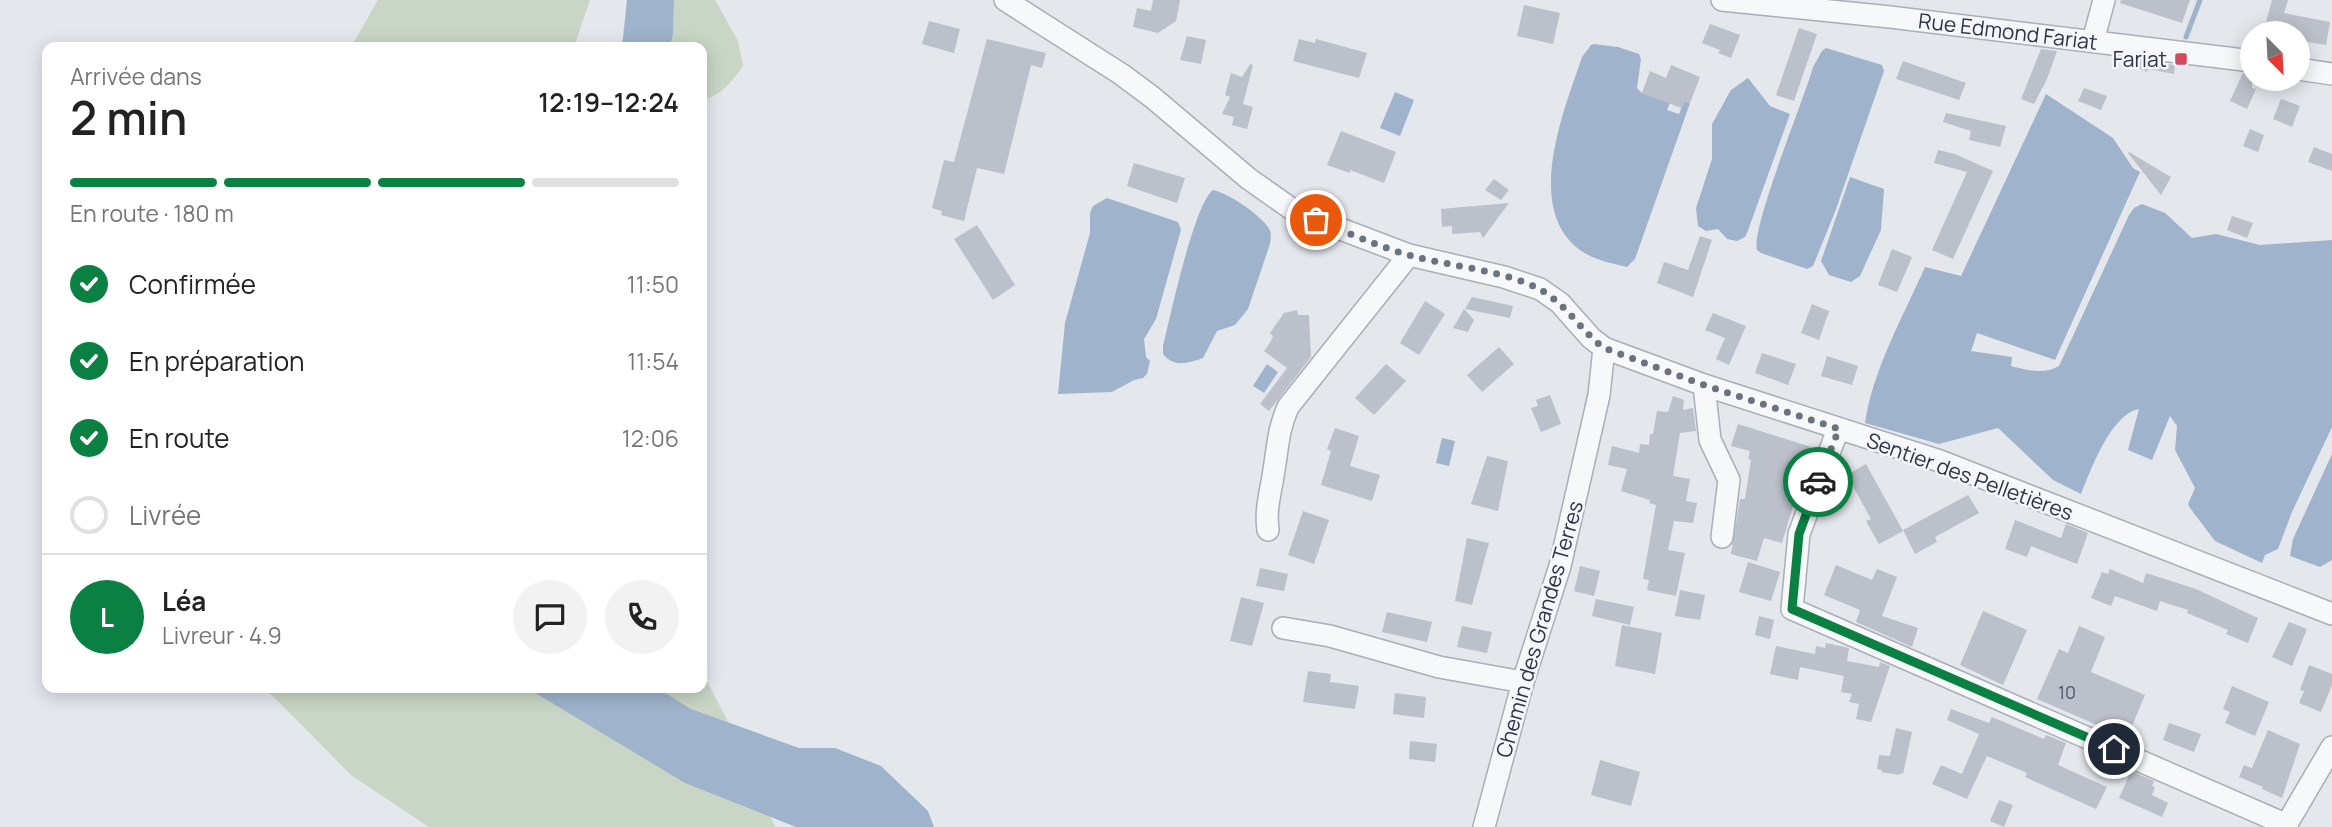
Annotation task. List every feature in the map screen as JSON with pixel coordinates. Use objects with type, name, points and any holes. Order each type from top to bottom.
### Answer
[{"type":"street","points":[[1005,0],[1121,74],[1249,179],[1296,212],[1409,255],[1504,277],[1540,289],[1560,303],[1591,338],[1604,348]]},
{"type":"street","name":"Rue Edmond Fariat","points":[[1722,0],[2240,59]]},
{"type":"street","points":[[2093,41],[2104,0]]},
{"type":"street","points":[[2310,71],[2332,74]]},
{"type":"street","points":[[1268,530],[1265,511],[1274,472],[1279,430],[1288,407],[1409,255]]},
{"type":"street","name":"Sentier des Pelletières","points":[[1604,348],[1704,385],[1940,461],[2332,614]]},
{"type":"street","name":"Chemin des Grandes Terres","points":[[1484,827],[1523,682],[1560,566],[1599,395],[1604,348]]},
{"type":"street","points":[[1704,385],[1710,440],[1729,480],[1722,537]]},
{"type":"street","points":[[1839,429],[1799,534],[1792,609],[2286,826],[2332,747]]},
{"type":"street","points":[[1283,628],[1330,636],[1439,667],[1523,682]]},
{"type":"green space","points":[[378,0],[590,0],[576,42],[354,42]]},
{"type":"green space","points":[[674,0],[715,0],[738,41],[743,66],[726,87],[707,98],[707,42],[671,42]]},
{"type":"green space","points":[[707,682],[736,737],[775,827],[429,827],[351,775],[270,693],[707,693]]},
{"type":"water","points":[[627,0],[674,0],[671,42],[623,42]]},
{"type":"water","points":[[1594,44],[1618,47],[1639,54],[1641,59],[1637,88],[1642,93],[1670,103],[1667,110],[1679,114],[1684,101],[1690,103],[1635,259],[1627,267],[1594,258],[1576,247],[1561,228],[1553,206],[1551,181],[1559,128],[1582,57]]},
{"type":"water","points":[[1826,48],[1882,65],[1884,71],[1835,212],[1813,266],[1807,269],[1761,253],[1757,250],[1757,237],[1813,67]]},
{"type":"water","points":[[1748,78],[1770,106],[1790,114],[1747,233],[1737,241],[1727,239],[1718,229],[1706,231],[1698,226],[1696,208],[1712,159],[1712,124],[1731,90]]},
{"type":"water","points":[[1395,92],[1414,100],[1400,136],[1380,128]]},
{"type":"water","points":[[2046,94],[2113,138],[2133,168],[2140,172],[2055,360],[1977,333],[1971,351],[2012,357],[2011,366],[2029,370],[2041,371],[2059,366],[2129,215],[2134,208],[2142,204],[2165,213],[2192,238],[2216,234],[2260,245],[2332,240],[2332,427],[2292,512],[2278,549],[2265,555],[2262,563],[2215,541],[2190,508],[2188,504],[2195,488],[2175,450],[2177,426],[2170,416],[2152,460],[2128,450],[2139,409],[2129,413],[2103,444],[2081,494],[2053,480],[1998,428],[1939,444],[1865,423],[1882,363],[1925,267],[1961,276]]},
{"type":"water","points":[[1850,177],[1884,189],[1881,230],[1860,276],[1851,282],[1829,275],[1821,261]]},
{"type":"water","points":[[1213,190],[1235,200],[1258,216],[1269,229],[1270,244],[1248,309],[1235,325],[1217,331],[1203,358],[1177,363],[1163,354],[1163,346],[1198,216]]},
{"type":"water","points":[[1107,198],[1178,222],[1181,230],[1156,319],[1144,339],[1146,357],[1150,361],[1147,374],[1112,392],[1058,394],[1065,323],[1090,233],[1090,213],[1093,206]]},
{"type":"water","points":[[1267,364],[1278,372],[1264,393],[1253,386]]},
{"type":"water","points":[[1442,438],[1455,441],[1449,466],[1436,463]]},
{"type":"water","points":[[2332,454],[2332,560],[2320,567],[2290,556],[2293,539]]},
{"type":"water","points":[[535,693],[665,693],[691,709],[799,748],[835,748],[881,766],[928,811],[934,827],[796,827],[685,783]]},
{"type":"building","points":[[1153,0],[1180,0],[1176,21],[1158,33],[1133,27],[1137,8],[1151,11]]},
{"type":"building","points":[[2121,0],[2190,0],[2182,23],[2120,3]]},
{"type":"building","points":[[2272,0],[2288,0],[2284,13],[2330,22],[2326,45],[2310,42],[2310,21],[2266,21]]},
{"type":"building","points":[[1524,5],[1560,13],[1553,44],[1517,36]]},
{"type":"building","points":[[929,21],[960,29],[954,53],[922,44]]},
{"type":"building","points":[[1710,24],[1740,35],[1731,58],[1702,43]]},
{"type":"building","points":[[1799,28],[1817,34],[1794,101],[1776,95]]},
{"type":"building","points":[[1187,36],[1206,40],[1201,64],[1180,60]]},
{"type":"building","points":[[987,39],[1046,53],[1042,68],[1031,65],[1004,174],[977,168],[964,221],[941,215],[942,211],[932,208],[944,160],[954,162]]},
{"type":"building","points":[[1299,39],[1315,43],[1316,39],[1367,53],[1359,78],[1293,61]]},
{"type":"building","points":[[2041,49],[2057,51],[2034,104],[2021,99]]},
{"type":"building","points":[[2137,60],[2175,65],[2174,74],[2148,69],[2147,72],[2134,66]]},
{"type":"building","points":[[1903,61],[1966,83],[1959,100],[1896,79]]},
{"type":"building","points":[[1250,64],[1253,65],[1243,104],[1253,107],[1247,129],[1232,125],[1234,117],[1222,114],[1230,97],[1225,95],[1231,73],[1242,77]]},
{"type":"building","points":[[1671,65],[1700,77],[1690,103],[1684,101],[1681,108],[1642,93],[1650,71],[1666,78]]},
{"type":"building","points":[[2240,79],[2240,91],[2255,91],[2247,109],[2230,101]]},
{"type":"building","points":[[2084,88],[2107,96],[2101,110],[2078,101]]},
{"type":"building","points":[[2281,99],[2300,106],[2292,127],[2273,119]]},
{"type":"building","points":[[1946,113],[2006,126],[2000,147],[1969,140],[1971,131],[1943,122]]},
{"type":"building","points":[[2250,129],[2264,135],[2258,152],[2243,146]]},
{"type":"building","points":[[1341,131],[1396,152],[1384,183],[1350,170],[1350,173],[1327,165]]},
{"type":"building","points":[[2314,147],[2332,154],[2332,171],[2308,162]]},
{"type":"building","points":[[1938,150],[1955,154],[1993,171],[1953,259],[1932,250],[1967,172],[1934,163]]},
{"type":"building","points":[[2128,153],[2171,177],[2161,195]]},
{"type":"building","points":[[1134,163],[1185,178],[1177,203],[1127,186]]},
{"type":"building","points":[[1494,179],[1509,190],[1501,200],[1485,190]]},
{"type":"building","points":[[1509,203],[1483,238],[1480,232],[1452,234],[1452,226],[1442,227],[1441,209]]},
{"type":"building","points":[[2232,216],[2253,223],[2247,238],[2227,230]]},
{"type":"building","points":[[977,225],[1015,285],[993,300],[954,239]]},
{"type":"building","points":[[1700,236],[1712,240],[1693,297],[1657,283],[1664,262],[1688,270]]},
{"type":"building","points":[[1892,249],[1912,257],[1897,292],[1878,285]]},
{"type":"building","points":[[1472,297],[1513,306],[1510,318],[1465,309]]},
{"type":"building","points":[[1425,301],[1445,314],[1419,355],[1400,343]]},
{"type":"building","points":[[1812,304],[1829,311],[1819,340],[1801,333]]},
{"type":"building","points":[[1464,309],[1474,320],[1468,332],[1453,328]]},
{"type":"building","points":[[1297,310],[1298,315],[1309,315],[1311,357],[1269,411],[1260,404],[1287,368],[1264,351],[1273,336],[1270,333],[1284,313]]},
{"type":"building","points":[[1713,313],[1746,326],[1729,365],[1716,359],[1725,338],[1705,330]]},
{"type":"building","points":[[1499,347],[1514,364],[1482,392],[1467,375]]},
{"type":"building","points":[[1762,353],[1796,364],[1788,385],[1755,373]]},
{"type":"building","points":[[1827,356],[1858,366],[1852,385],[1821,376]]},
{"type":"building","points":[[1386,364],[1406,381],[1374,415],[1355,398]]},
{"type":"building","points":[[1550,395],[1561,424],[1541,432],[1531,408],[1538,406],[1536,400]]},
{"type":"building","points":[[1673,396],[1684,400],[1683,410],[1693,408],[1696,431],[1680,433],[1673,476],[1690,479],[1686,501],[1697,503],[1693,523],[1674,521],[1668,550],[1685,553],[1676,596],[1647,590],[1649,580],[1643,579],[1656,505],[1649,503],[1650,500],[1621,491],[1627,469],[1608,465],[1612,446],[1639,453],[1640,444],[1649,445],[1657,411],[1668,412]]},
{"type":"building","points":[[1738,424],[1811,447],[1782,543],[1764,538],[1757,561],[1731,554],[1740,499],[1745,499],[1751,460],[1748,459],[1750,451],[1731,446]]},
{"type":"building","points":[[1335,428],[1359,436],[1350,466],[1380,475],[1372,501],[1321,485],[1331,451],[1327,449]]},
{"type":"building","points":[[1487,456],[1508,461],[1498,511],[1471,504]]},
{"type":"building","points":[[1866,464],[1903,531],[1879,544],[1866,521],[1871,519],[1847,475]]},
{"type":"building","points":[[1968,495],[1979,513],[1935,537],[1937,542],[1915,554],[1903,530]]},
{"type":"building","points":[[1303,511],[1329,520],[1314,564],[1288,555]]},
{"type":"building","points":[[2015,520],[2061,538],[2066,524],[2088,533],[2077,564],[2031,546],[2027,557],[2005,549]]},
{"type":"building","points":[[1467,538],[1489,543],[1472,605],[1455,601]]},
{"type":"building","points":[[1748,562],[1780,572],[1771,601],[1739,592]]},
{"type":"building","points":[[1836,565],[1872,580],[1877,569],[1897,577],[1882,616],[1918,628],[1912,647],[1856,622],[1860,610],[1824,595]]},
{"type":"building","points":[[1580,566],[1600,571],[1594,596],[1574,591]]},
{"type":"building","points":[[1260,568],[1288,574],[1284,591],[1256,586]]},
{"type":"building","points":[[2110,569],[2143,583],[2146,573],[2196,589],[2258,618],[2248,643],[2226,634],[2228,630],[2187,613],[2188,610],[2160,601],[2157,611],[2115,596],[2111,606],[2091,598],[2102,572],[2108,574]]},
{"type":"building","points":[[1680,590],[1705,595],[1700,620],[1675,616]]},
{"type":"building","points":[[1241,597],[1264,603],[1252,646],[1230,641]]},
{"type":"building","points":[[1596,599],[1634,607],[1630,625],[1592,616]]},
{"type":"building","points":[[1983,611],[2027,630],[2003,685],[1960,665]]},
{"type":"building","points":[[1387,612],[1432,622],[1427,642],[1382,632]]},
{"type":"building","points":[[1759,616],[1774,620],[1770,639],[1755,635]]},
{"type":"building","points":[[2289,622],[2307,629],[2292,666],[2272,657]]},
{"type":"building","points":[[1622,625],[1662,633],[1655,674],[1615,666]]},
{"type":"building","points":[[1462,626],[1492,632],[1487,653],[1457,647]]},
{"type":"building","points":[[2079,626],[2105,637],[2091,672],[2145,695],[2127,738],[2037,699],[2059,649],[2068,653]]},
{"type":"building","points":[[1826,643],[1849,648],[1847,661],[1879,667],[1880,662],[1890,666],[1871,722],[1856,719],[1859,704],[1849,702],[1852,694],[1841,692],[1844,676],[1800,667],[1798,680],[1770,674],[1776,646],[1815,654],[1816,646],[1825,648]]},
{"type":"building","points":[[2309,665],[2332,674],[2332,685],[2321,712],[2299,703],[2304,691],[2300,690]]},
{"type":"building","points":[[1308,671],[1331,674],[1330,682],[1359,686],[1355,709],[1303,702]]},
{"type":"building","points":[[2232,686],[2269,702],[2255,736],[2225,723],[2230,712],[2223,709]]},
{"type":"building","points":[[1395,693],[1426,697],[1424,718],[1393,714]]},
{"type":"building","points":[[1951,709],[1989,723],[1992,717],[2044,739],[2046,735],[2066,743],[2058,765],[2107,787],[2096,809],[2025,777],[2027,773],[1987,756],[1967,799],[1932,784],[1941,765],[1962,774],[1979,734],[1947,720]]},
{"type":"building","points":[[2169,723],[2201,734],[2194,752],[2163,740]]},
{"type":"building","points":[[1896,728],[1912,732],[1903,774],[1900,775],[1877,769],[1879,755],[1890,756]]},
{"type":"building","points":[[2268,730],[2300,744],[2282,798],[2239,777],[2244,765],[2252,768]]},
{"type":"building","points":[[1410,741],[1437,744],[1435,762],[1409,759]]},
{"type":"building","points":[[1600,760],[1640,772],[1631,806],[1591,795]]},
{"type":"building","points":[[2131,771],[2154,781],[2152,795],[2168,803],[2162,817],[2119,798]]},
{"type":"building","points":[[1999,800],[2013,805],[2004,827],[1990,821]]},
{"type":"waterway","points":[[2186,37],[2200,0]]},
{"type":"way so far","points":[[1316,220],[1409,255],[1504,277],[1540,289],[1560,303],[1591,338],[1604,348],[1704,385],[1839,429],[1818,482]]},
{"type":"place","name":"Fariat","points":[[2181,59]]},
{"type":"route","points":[[1818,482],[1799,534],[1792,609],[2114,749]]}]
